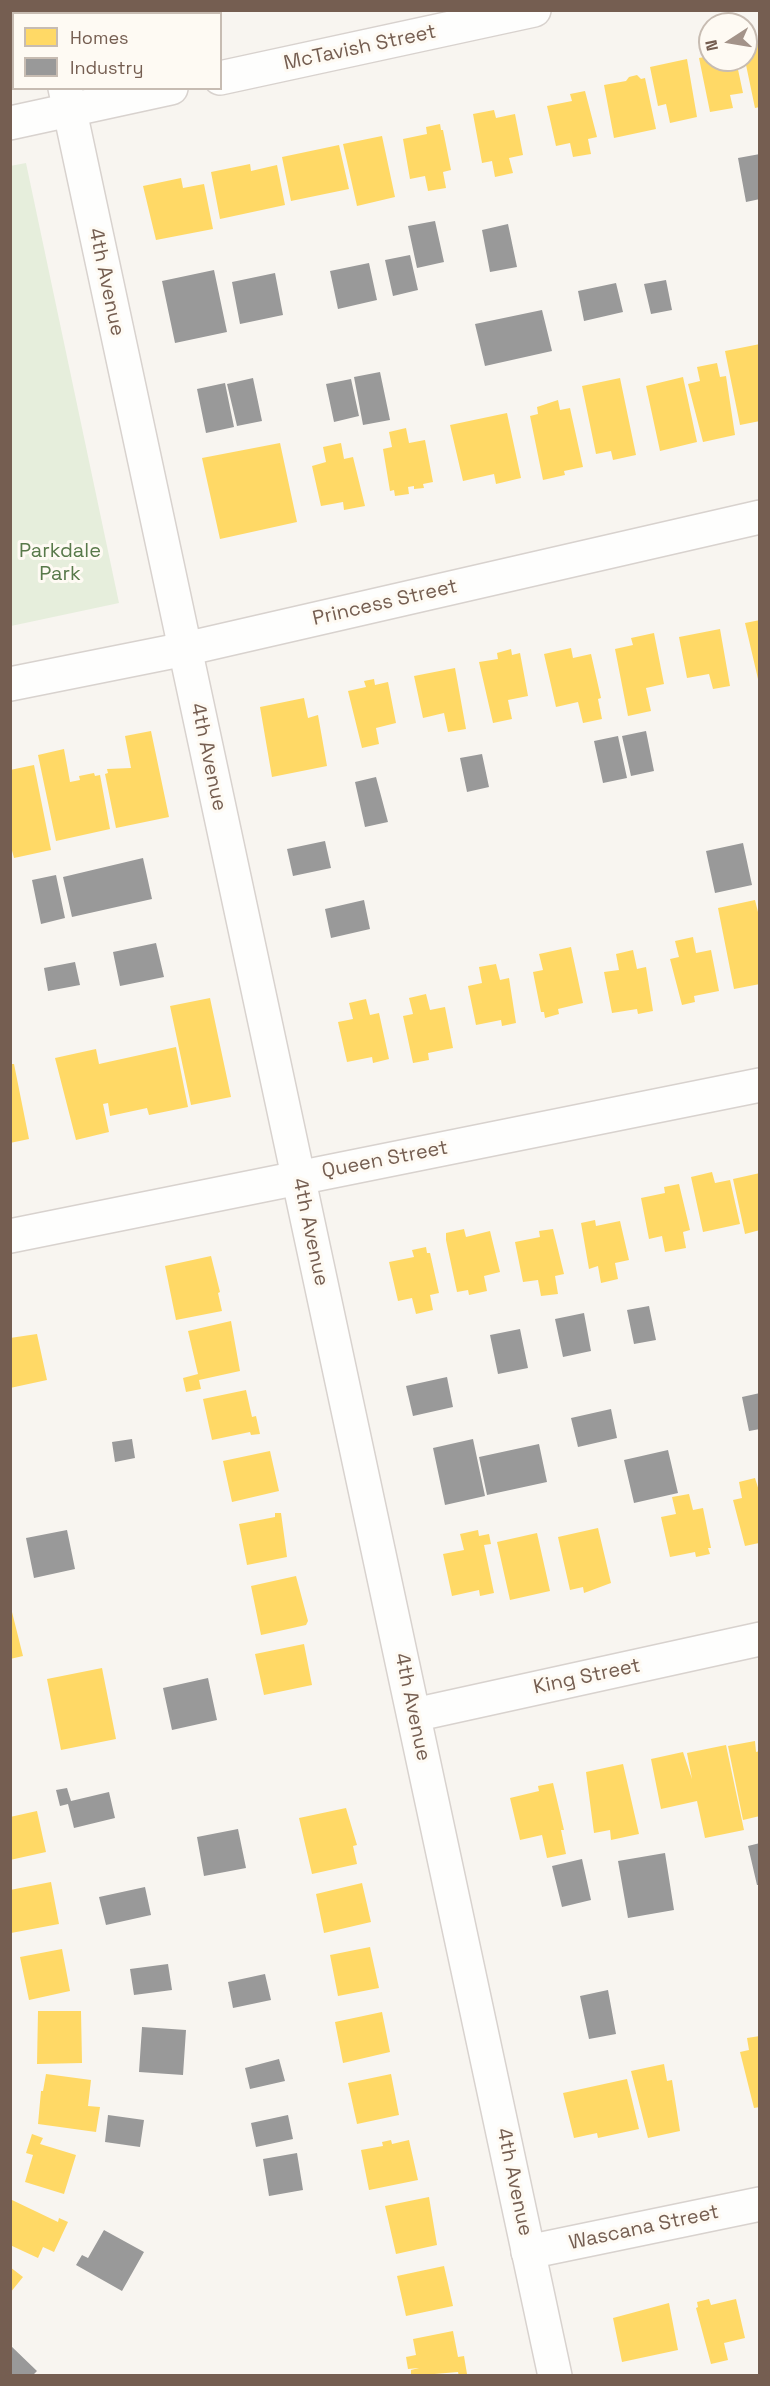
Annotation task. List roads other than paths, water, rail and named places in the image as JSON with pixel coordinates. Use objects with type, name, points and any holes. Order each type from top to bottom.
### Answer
[{"type":"street","name":"McTavish Street","points":[[222,78],[534,10]]},
{"type":"street","points":[[10,123],[67,99],[152,90]]},
{"type":"street","name":"4th Avenue","points":[[67,99],[555,2376]]},
{"type":"street","name":"Princess Street","points":[[10,684],[185,649],[759,517]]},
{"type":"street","name":"Queen Street","points":[[10,1236],[759,1085]]},
{"type":"street","name":"King Street","points":[[414,1716],[759,1639]]},
{"type":"street","name":"Wascana Street","points":[[528,2252],[759,2204]]},
{"type":"park label","name":"Parkdale Park","points":[[60,564]]}]
